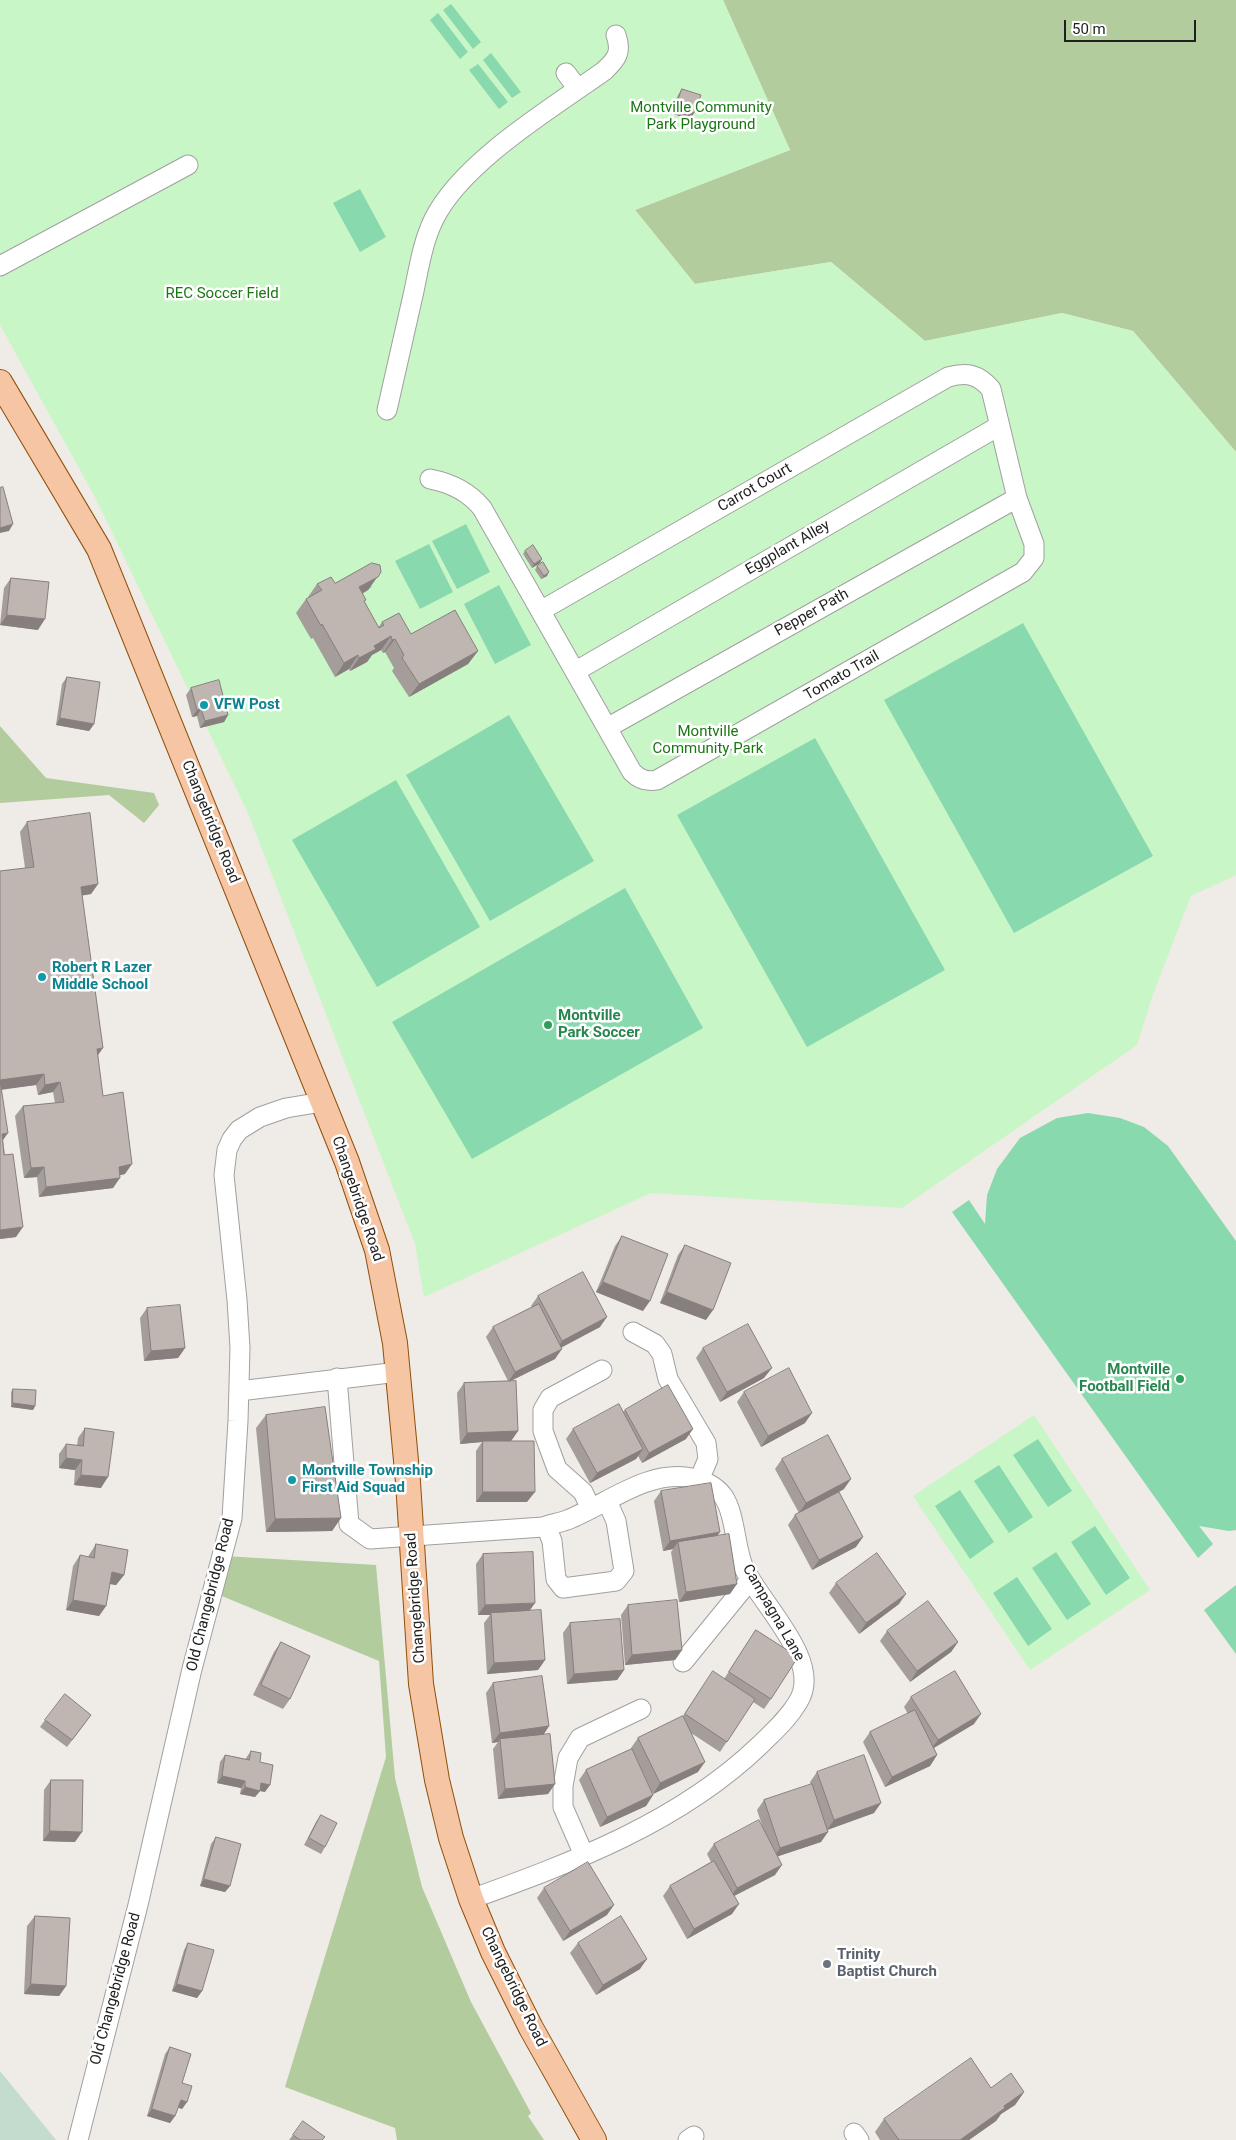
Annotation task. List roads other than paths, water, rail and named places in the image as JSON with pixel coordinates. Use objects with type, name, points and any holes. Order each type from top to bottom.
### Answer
[{"type":"main road","name":"Changebridge Road","points":[[0,382],[99,549],[346,1162],[377,1250],[395,1343],[398,1372],[412,1537],[421,1684],[437,1780],[451,1838],[471,1899],[493,1952],[531,2028],[594,2140]]},
{"type":"street","points":[[387,410],[423,249],[434,219],[448,196],[466,175],[512,137],[604,71],[616,59],[620,44],[616,35]]},
{"type":"street","points":[[566,73],[578,90]]},
{"type":"street","points":[[0,266],[188,165]]},
{"type":"street","name":"Carrot Court","points":[[542,610],[948,377],[959,374],[972,374],[991,389],[999,426]]},
{"type":"street","points":[[999,426],[1018,498]]},
{"type":"street","name":"Eggplant Alley","points":[[576,670],[999,426]]},
{"type":"street","points":[[430,479],[458,487],[474,499],[490,519],[607,728]]},
{"type":"street","name":"Tomato Trail","points":[[607,728],[632,772],[643,780],[658,780],[1023,572],[1034,558],[1034,544],[1018,498]]},
{"type":"street","name":"Pepper Path","points":[[607,728],[1018,498]]},
{"type":"street","name":"Old Changebridge Road","points":[[78,2140],[138,1905],[192,1669],[232,1518],[240,1348],[238,1300],[224,1175],[226,1150],[239,1130],[260,1117],[286,1108],[322,1102]]},
{"type":"street","points":[[633,1332],[655,1344],[662,1354],[668,1379],[706,1443],[708,1459],[699,1480]]},
{"type":"street","points":[[546,1526],[552,1541],[556,1579],[564,1588],[616,1581],[624,1571],[616,1521],[557,1469],[543,1431],[542,1410],[550,1398],[602,1370]]},
{"type":"street","points":[[239,1391],[398,1372]]},
{"type":"street","name":"Campagna Lane","points":[[337,1378],[349,1524],[370,1539],[546,1526],[566,1520],[658,1479],[682,1476],[699,1480],[716,1488],[724,1496],[739,1554],[750,1580],[787,1634],[804,1666],[806,1678],[799,1701],[784,1722],[743,1761],[712,1786],[681,1806],[630,1834],[544,1873],[471,1899]]},
{"type":"street","points":[[683,1662],[750,1580]]},
{"type":"street","points":[[584,1855],[563,1807],[563,1786],[568,1758],[580,1738],[641,1709]]},
{"type":"place","name":"VFW Post","points":[[204,705]]},
{"type":"place","name":"Robert R Lazer Middle School","points":[[42,977]]},
{"type":"place","name":"Montville Park Soccer","points":[[548,1025]]},
{"type":"place","name":"Montville Football Field","points":[[1180,1379]]},
{"type":"place","name":"Montville Township First Aid Squad","points":[[292,1480]]},
{"type":"place","name":"Trinity Baptist Church","points":[[827,1964]]},
{"type":"park label","name":"Montville Community Park Playground","points":[[701,116]]},
{"type":"park label","name":"REC Soccer Field","points":[[222,294]]},
{"type":"park label","name":"Montville Community Park","points":[[708,740]]}]
